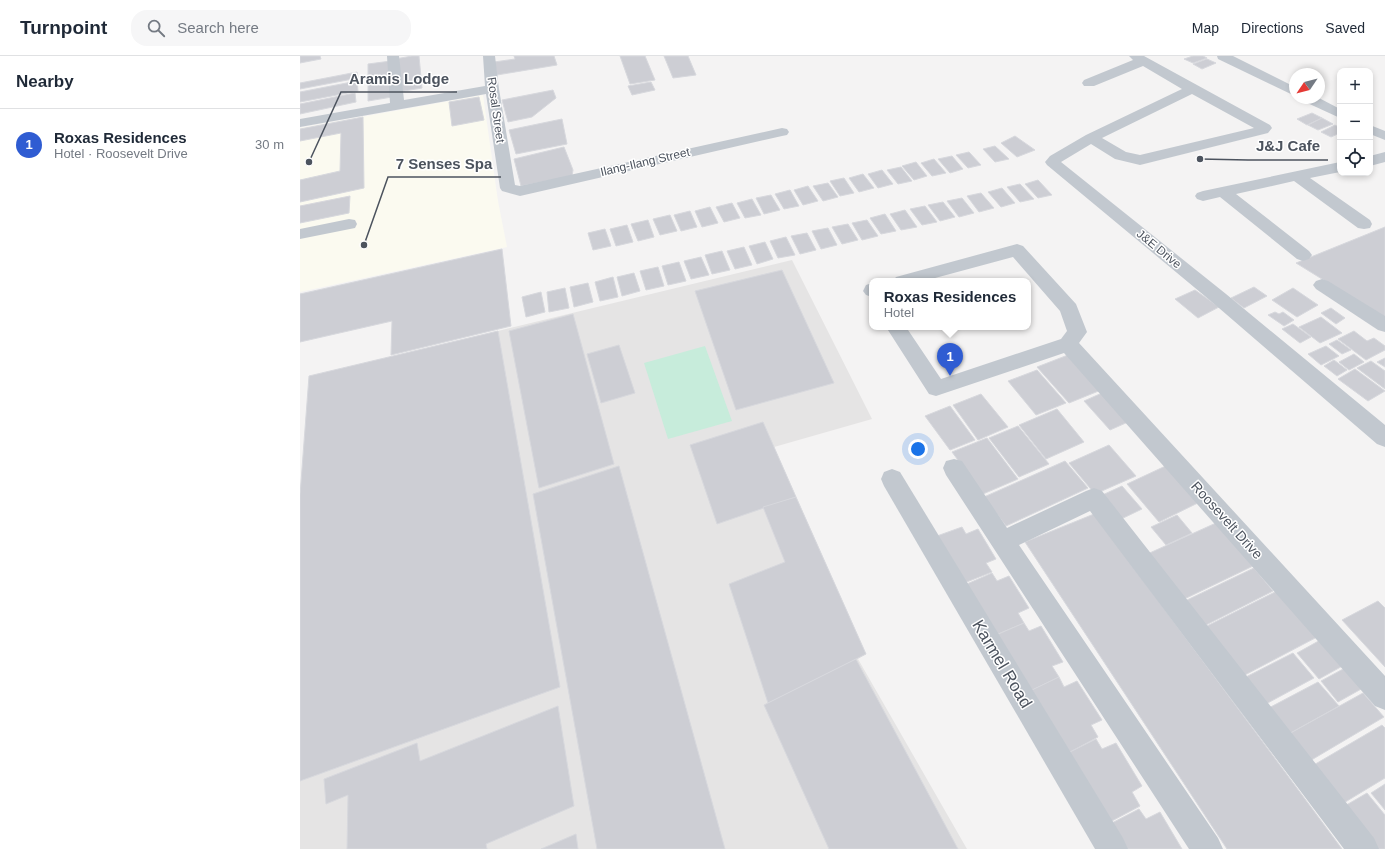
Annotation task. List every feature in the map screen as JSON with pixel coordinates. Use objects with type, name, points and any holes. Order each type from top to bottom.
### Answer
[{"type":"street","points":[[393,56],[397,105]]},
{"type":"street","name":"Rosal Street","points":[[489,56],[492,89],[508,188]]},
{"type":"street","points":[[1223,56],[1289,89]]},
{"type":"street","points":[[1089,83],[1139,59],[1265,128],[1264,130],[1140,160],[1132,160],[1122,156],[1091,138]]},
{"type":"street","points":[[300,123],[492,89]]},
{"type":"street","name":"J&E Drive","points":[[1192,89],[1091,138],[1053,162],[1219,298],[1385,438]]},
{"type":"street","points":[[1320,104],[1337,112]]},
{"type":"street","points":[[1373,130],[1385,136]]},
{"type":"street","name":"Ilang-Ilang Street","points":[[508,188],[520,190],[542,188],[657,159],[782,132]]},
{"type":"street","points":[[1203,196],[1337,168]]},
{"type":"street","points":[[1296,176],[1364,224]]},
{"type":"street","points":[[1224,192],[1303,255]]},
{"type":"street","points":[[300,234],[349,224]]},
{"type":"street","points":[[898,330],[936,388],[1068,344],[1077,332],[1069,309],[1017,250],[913,278]]},
{"type":"street","points":[[1322,285],[1385,325]]},
{"type":"street","name":"Roosevelt Drive","points":[[1068,344],[1385,696]]},
{"type":"street","points":[[954,468],[1207,849]]},
{"type":"street","name":"Karmel Road","points":[[892,479],[1112,849]]},
{"type":"street","points":[[1002,542],[1094,498],[1363,849]]},
{"type":"shaded area","points":[[483,95],[498,201],[507,247],[300,292],[300,128]]},
{"type":"shaded area","points":[[792,260],[872,419],[774,447],[866,654],[858,659],[967,849],[300,849],[300,781],[559,687],[498,331]]},
{"type":"green space","points":[[705,346],[732,421],[668,439],[644,363]]},
{"type":"building","points":[[300,56],[320,56],[321,59],[300,63]]},
{"type":"building","points":[[419,56],[422,88],[398,92],[395,59]]},
{"type":"building","points":[[514,56],[554,56],[557,65],[497,75],[494,62],[515,59]]},
{"type":"building","points":[[620,56],[645,56],[655,80],[630,84]]},
{"type":"building","points":[[664,56],[688,56],[696,75],[673,78]]},
{"type":"building","points":[[1193,56],[1203,56],[1207,58],[1193,63],[1184,59]]},
{"type":"building","points":[[1207,59],[1216,63],[1202,69],[1193,64]]},
{"type":"building","points":[[391,61],[392,97],[368,101],[368,64]]},
{"type":"building","points":[[357,72],[358,78],[300,89],[300,83]]},
{"type":"building","points":[[357,81],[358,91],[300,102],[300,92]]},
{"type":"building","points":[[651,82],[655,90],[632,95],[628,86]]},
{"type":"building","points":[[553,90],[556,98],[532,117],[508,122],[502,100]]},
{"type":"building","points":[[355,93],[356,102],[300,114],[300,104]]},
{"type":"building","points":[[479,97],[484,120],[452,126],[449,102]]},
{"type":"building","points":[[1312,113],[1322,118],[1307,125],[1297,119]]},
{"type":"building","points":[[363,117],[364,188],[300,202],[300,180],[340,171],[341,133],[300,141],[300,129]]},
{"type":"building","points":[[1322,118],[1333,124],[1318,130],[1308,125]]},
{"type":"building","points":[[562,119],[567,144],[516,154],[509,130]]},
{"type":"building","points":[[1335,125],[1337,126],[1337,134],[1331,137],[1321,132]]},
{"type":"building","points":[[1015,136],[1035,150],[1017,157],[1001,143]]},
{"type":"building","points":[[995,146],[1009,159],[995,162],[983,149]]},
{"type":"building","points":[[564,147],[573,170],[572,176],[521,186],[514,159]]},
{"type":"building","points":[[969,152],[981,165],[968,168],[956,155]]},
{"type":"building","points":[[952,156],[963,169],[950,173],[938,159]]},
{"type":"building","points":[[934,159],[946,173],[932,176],[921,163]]},
{"type":"building","points":[[916,162],[927,176],[914,180],[902,166]]},
{"type":"building","points":[[901,167],[912,181],[898,184],[887,170]]},
{"type":"building","points":[[882,170],[893,184],[878,188],[868,174]]},
{"type":"building","points":[[863,174],[874,188],[859,192],[849,178]]},
{"type":"building","points":[[844,178],[854,193],[840,196],[830,181]]},
{"type":"building","points":[[1038,180],[1052,195],[1038,198],[1025,184]]},
{"type":"building","points":[[828,183],[838,197],[823,201],[813,186]]},
{"type":"building","points":[[1020,184],[1034,199],[1020,202],[1007,187]]},
{"type":"building","points":[[808,186],[818,201],[803,205],[794,190]]},
{"type":"building","points":[[1002,188],[1015,203],[1001,207],[988,192]]},
{"type":"building","points":[[790,190],[799,206],[784,209],[775,194]]},
{"type":"building","points":[[981,193],[994,208],[979,212],[967,196]]},
{"type":"building","points":[[771,195],[780,210],[764,214],[756,198]]},
{"type":"building","points":[[350,196],[349,213],[300,223],[300,206]]},
{"type":"building","points":[[962,198],[974,213],[959,217],[947,201]]},
{"type":"building","points":[[752,199],[761,215],[745,218],[737,203]]},
{"type":"building","points":[[943,202],[955,217],[940,221],[928,205]]},
{"type":"building","points":[[732,203],[740,218],[724,222],[716,207]]},
{"type":"building","points":[[925,206],[937,222],[922,225],[910,209]]},
{"type":"building","points":[[710,207],[718,223],[702,227],[695,211]]},
{"type":"building","points":[[905,210],[917,227],[901,230],[890,214]]},
{"type":"building","points":[[690,211],[697,227],[681,231],[674,215]]},
{"type":"building","points":[[885,214],[896,231],[881,234],[870,218]]},
{"type":"building","points":[[670,215],[677,231],[660,235],[653,219]]},
{"type":"building","points":[[648,220],[654,237],[638,241],[631,224]]},
{"type":"building","points":[[867,220],[878,236],[862,240],[852,223]]},
{"type":"building","points":[[848,224],[858,240],[842,244],[832,227]]},
{"type":"building","points":[[627,225],[633,242],[616,246],[610,229]]},
{"type":"building","points":[[1385,227],[1385,318],[1296,263]]},
{"type":"building","points":[[828,228],[837,245],[821,249],[812,231]]},
{"type":"building","points":[[605,229],[611,246],[593,250],[588,233]]},
{"type":"building","points":[[807,233],[816,250],[800,254],[791,236]]},
{"type":"building","points":[[786,237],[795,255],[778,258],[770,241]]},
{"type":"building","points":[[765,242],[773,259],[757,264],[749,246]]},
{"type":"building","points":[[744,247],[752,265],[735,269],[727,251]]},
{"type":"building","points":[[502,249],[511,326],[391,355],[392,321],[300,342],[300,294]]},
{"type":"building","points":[[722,251],[730,270],[712,274],[705,255]]},
{"type":"building","points":[[701,257],[709,275],[691,279],[684,261]]},
{"type":"building","points":[[679,262],[686,281],[668,285],[662,266]]},
{"type":"building","points":[[658,267],[664,286],[646,290],[640,271]]},
{"type":"building","points":[[782,270],[834,383],[736,410],[695,291]]},
{"type":"building","points":[[634,273],[640,291],[622,296],[617,277]]},
{"type":"building","points":[[613,277],[618,297],[600,301],[595,282]]},
{"type":"building","points":[[588,283],[593,302],[574,307],[570,287]]},
{"type":"building","points":[[1254,287],[1267,296],[1244,308],[1231,298]]},
{"type":"building","points":[[565,288],[569,308],[549,312],[547,292]]},
{"type":"building","points":[[1293,288],[1318,305],[1297,317],[1272,300]]},
{"type":"building","points":[[1195,290],[1219,307],[1198,318],[1175,299]]},
{"type":"building","points":[[541,292],[545,312],[526,317],[522,297]]},
{"type":"building","points":[[1331,308],[1345,318],[1336,324],[1321,313]]},
{"type":"building","points":[[1275,312],[1279,314],[1283,312],[1294,320],[1284,326],[1268,315]]},
{"type":"building","points":[[573,314],[614,464],[539,488],[509,331]]},
{"type":"building","points":[[1321,317],[1342,333],[1320,343],[1299,327]]},
{"type":"building","points":[[1293,324],[1311,337],[1300,343],[1282,329]]},
{"type":"building","points":[[498,331],[560,687],[300,781],[300,495],[309,376]]},
{"type":"building","points":[[1354,331],[1367,341],[1374,338],[1385,346],[1385,350],[1366,360],[1338,339]]},
{"type":"building","points":[[1337,340],[1351,350],[1342,354],[1329,344]]},
{"type":"building","points":[[619,345],[635,393],[601,403],[587,354]]},
{"type":"building","points":[[1326,346],[1339,356],[1321,365],[1308,354]]},
{"type":"building","points":[[1354,354],[1364,362],[1349,370],[1339,362]]},
{"type":"building","points":[[1068,355],[1101,390],[1069,403],[1037,367]]},
{"type":"building","points":[[1385,358],[1385,367],[1377,362]]},
{"type":"building","points":[[1334,360],[1347,370],[1337,376],[1324,366]]},
{"type":"building","points":[[1371,361],[1385,371],[1385,389],[1357,368]]},
{"type":"building","points":[[1355,369],[1385,391],[1368,401],[1338,379]]},
{"type":"building","points":[[1037,370],[1066,403],[1036,415],[1008,381]]},
{"type":"building","points":[[1102,393],[1128,422],[1110,430],[1084,401]]},
{"type":"building","points":[[981,394],[1008,427],[978,440],[953,405]]},
{"type":"building","points":[[950,406],[975,440],[950,450],[925,416]]},
{"type":"building","points":[[1057,409],[1084,442],[1046,459],[1019,425]]},
{"type":"building","points":[[763,422],[796,497],[717,524],[690,445]]},
{"type":"building","points":[[1018,426],[1049,464],[1019,477],[989,438]]},
{"type":"building","points":[[987,438],[1018,479],[983,494],[952,452]]},
{"type":"building","points":[[1109,445],[1136,476],[1095,494],[1069,463]]},
{"type":"building","points":[[1065,461],[1088,488],[1006,526],[984,497]]},
{"type":"building","points":[[1172,463],[1206,499],[1159,522],[1127,484]]},
{"type":"building","points":[[619,466],[725,849],[597,849],[533,494]]},
{"type":"building","points":[[1122,486],[1142,509],[1117,521],[1098,497]]},
{"type":"building","points":[[796,497],[866,654],[768,703],[729,584],[785,562],[763,507]]},
{"type":"building","points":[[1094,514],[1342,849],[1227,849],[1025,542]]},
{"type":"building","points":[[1177,515],[1192,533],[1166,545],[1151,527]]},
{"type":"building","points":[[1216,523],[1253,566],[1178,602],[1143,556]]},
{"type":"building","points":[[962,527],[966,534],[978,529],[996,559],[986,563],[992,572],[964,583],[937,536]]},
{"type":"building","points":[[1254,568],[1273,591],[1204,626],[1185,601]]},
{"type":"building","points":[[992,573],[997,581],[1009,576],[1029,608],[1018,613],[1024,623],[996,635],[967,584]]},
{"type":"building","points":[[1279,590],[1319,636],[1241,677],[1203,628]]},
{"type":"building","points":[[1378,601],[1385,608],[1385,667],[1342,620]]},
{"type":"building","points":[[1024,623],[1029,631],[1041,626],[1063,662],[1052,666],[1059,677],[1028,692],[996,635]]},
{"type":"building","points":[[1324,638],[1346,664],[1319,679],[1297,653]]},
{"type":"building","points":[[1293,653],[1314,678],[1264,705],[1244,678]]},
{"type":"building","points":[[856,659],[958,849],[829,849],[764,705]]},
{"type":"building","points":[[1345,668],[1363,688],[1338,702],[1321,681]]},
{"type":"building","points":[[1059,677],[1064,687],[1077,681],[1102,720],[1091,725],[1098,737],[1068,753],[1032,690]]},
{"type":"building","points":[[1318,682],[1339,706],[1285,736],[1265,710]]},
{"type":"building","points":[[1363,693],[1384,717],[1308,762],[1287,735]]},
{"type":"building","points":[[558,706],[574,806],[486,844],[487,849],[347,849],[348,795],[326,804],[324,779],[417,743],[420,761]]},
{"type":"building","points":[[1382,725],[1385,728],[1385,778],[1342,804],[1312,766]]},
{"type":"building","points":[[1096,739],[1102,749],[1116,743],[1142,786],[1132,792],[1140,806],[1108,823],[1068,753]]},
{"type":"building","points":[[1385,784],[1385,810],[1371,793]]},
{"type":"building","points":[[1367,793],[1385,815],[1385,849],[1375,849],[1343,807]]},
{"type":"building","points":[[1139,809],[1146,819],[1160,812],[1182,849],[1124,849],[1110,824]]},
{"type":"building","points":[[576,834],[578,849],[541,849]]},
{"type":"place","name":"J&J Cafe","points":[[1200,159]]},
{"type":"place","name":"Aramis Lodge","points":[[309,162]]},
{"type":"place","name":"7 Senses Spa","points":[[364,245]]},
{"type":"place","name":"Roxas Residences","points":[[950,376]]}]
